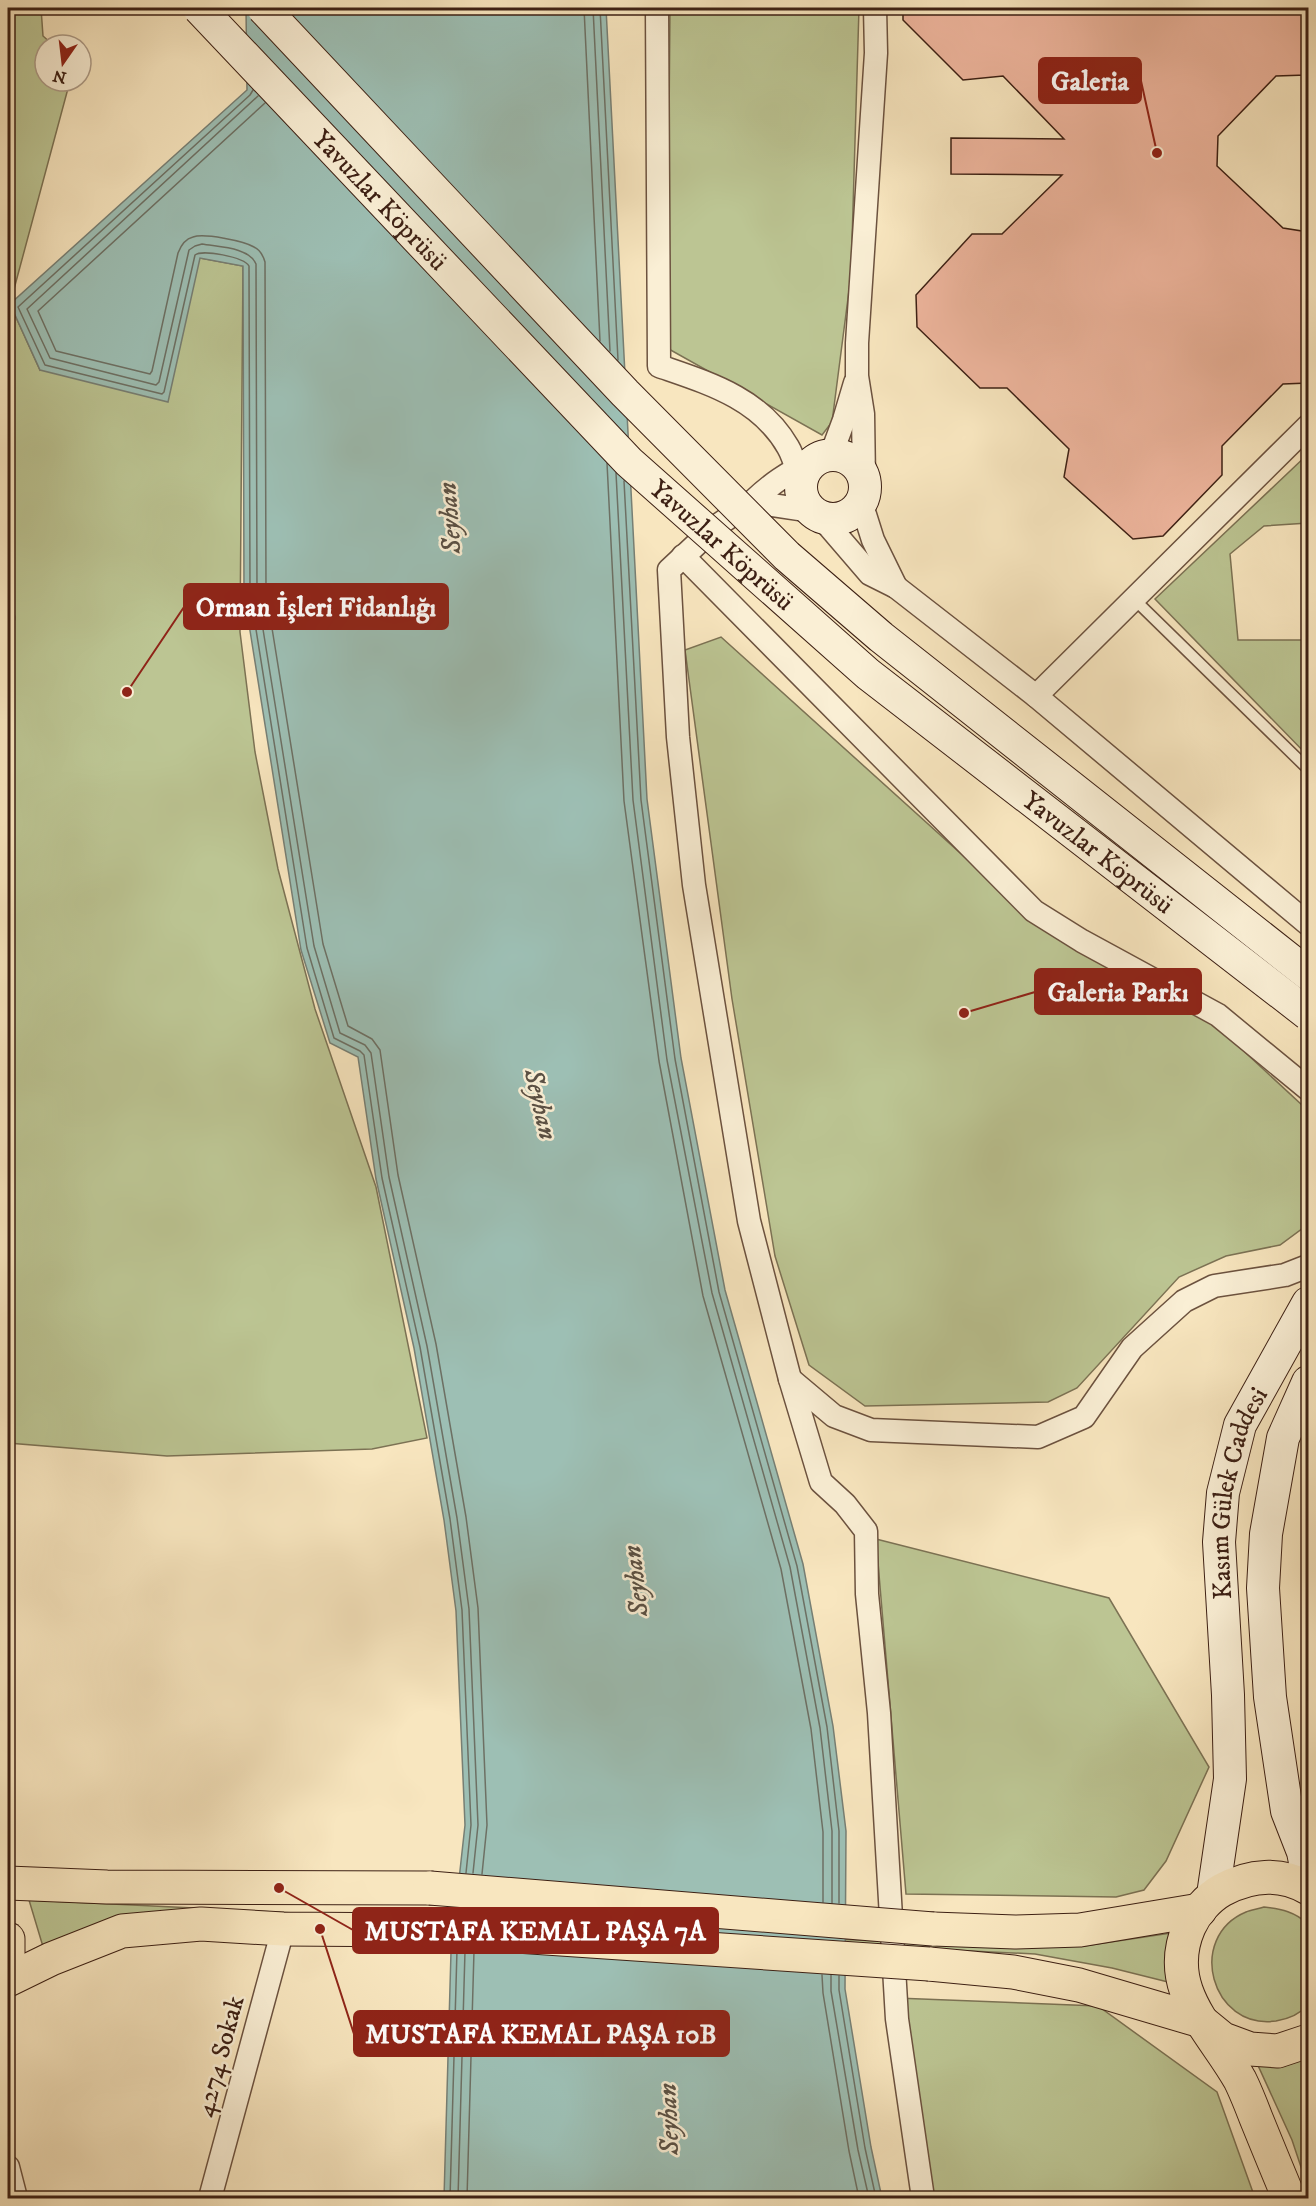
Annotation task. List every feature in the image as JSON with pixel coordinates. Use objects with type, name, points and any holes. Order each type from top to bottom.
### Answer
[{"type":"main road","name":"Yavuzlar Köprüsü","points":[[199,8],[638,470],[868,674],[1305,1013]]},
{"type":"main road","name":"Yavuzlar Köprüsü","points":[[263,8],[625,393],[787,556],[881,638],[1308,974]]},
{"type":"main road","points":[[842,457],[852,461],[859,469],[862,491],[854,511],[844,517],[832,519],[817,514],[805,502],[801,493],[810,467],[842,457]]},
{"type":"main road","name":"Kasım Gülek Caddesi","points":[[1207,1902],[1230,1779],[1220,1542],[1223,1493],[1240,1425],[1308,1304]]},
{"type":"main road","name":"Kasım Gülek Caddesi","points":[[1308,1382],[1283,1438],[1266,1534],[1263,1588],[1270,1697],[1287,1811],[1303,1852],[1308,1877]]},
{"type":"main road","points":[[1289,2199],[1240,2081],[1187,1997],[1180,1970],[1183,1941],[1193,1918],[1207,1902],[1239,1881],[1265,1876],[1295,1880],[1308,1888]]},
{"type":"main road","points":[[8,1883],[107,1887],[430,1888],[933,1929],[1015,1932],[1080,1930],[1207,1902]]},
{"type":"main road","points":[[8,1980],[51,1959],[122,1931],[201,1924],[283,1929],[427,1930],[929,1964],[1013,1972],[1079,1985],[1202,2021],[1223,2039],[1250,2049],[1278,2051],[1308,2041]]},
{"type":"main road","points":[[8,1939],[8,1956]]},
{"type":"street","points":[[657,8],[658,366],[734,394],[767,420],[788,447],[810,467]]},
{"type":"street","points":[[875,8],[876,53],[856,343],[857,376],[863,414],[862,491],[873,540],[896,587]]},
{"type":"street","points":[[857,376],[844,420],[810,467],[773,482],[752,502],[716,527],[669,570],[678,737],[694,885],[749,1221],[790,1379],[821,1482],[845,1504],[866,1531],[867,1594],[879,1713],[897,2019],[923,2199]]},
{"type":"street","points":[[1036,696],[1308,426]]},
{"type":"street","points":[[752,502],[817,514],[870,574],[896,587],[1036,696],[1308,924]]},
{"type":"street","points":[[683,556],[1034,912],[1082,941],[1218,1015],[1308,1089]]},
{"type":"street","points":[[790,1379],[834,1416],[871,1430],[1038,1437],[1084,1417],[1132,1348],[1184,1301],[1214,1286],[1285,1275],[1308,1266]]},
{"type":"street","name":"4274 Sokak","points":[[210,2199],[283,1929]]},
{"type":"street","points":[[8,2167],[16,2199]]},
{"type":"lane","points":[[1134,599],[1308,770]]},
{"type":"green space","points":[[8,8],[41,8],[43,33],[33,33],[33,93],[67,93],[10,304],[40,370],[200,258],[243,266],[240,632],[255,752],[278,869],[315,1009],[376,1187],[427,1438],[372,1449],[167,1456],[8,1443]]},
{"type":"green space","points":[[670,8],[859,8],[851,275],[832,422],[822,435],[667,348]]},
{"type":"green space","points":[[1308,454],[1308,523],[1264,526],[1230,554],[1238,640],[1308,640],[1308,756],[1155,599]]},
{"type":"green space","points":[[721,637],[1040,925],[1219,1028],[1303,1106],[1308,1118],[1307,1225],[1280,1245],[1226,1256],[1179,1277],[1077,1388],[1048,1402],[865,1406],[809,1365],[775,1256],[732,999],[685,650]]},
{"type":"green space","points":[[876,1539],[1109,1598],[1209,1767],[1166,1861],[1144,1890],[1116,1897],[906,1894]]},
{"type":"green space","points":[[29,1900],[918,1943],[1084,1946],[1171,1933],[1176,1984],[1112,1968],[1035,1954],[365,1922],[44,1950]]},
{"type":"green space","points":[[1264,1907],[1288,1912],[1308,1924],[1308,2005],[1293,2016],[1276,2021],[1254,2020],[1235,2011],[1222,1997],[1214,1979],[1212,1960],[1216,1941],[1227,1924],[1246,1912]]},
{"type":"green space","points":[[896,1998],[1098,2006],[1217,2092],[1255,2198],[923,2198]]},
{"type":"green space","points":[[1308,2054],[1308,2188],[1292,2140],[1256,2061]]},
{"type":"water","name":"Seyhan","points":[[246,8],[606,8],[647,799],[681,1058],[725,1290],[803,1564],[833,1726],[846,1831],[845,1989],[871,2147],[882,2198],[444,2198],[451,1952],[465,1825],[456,1611],[444,1520],[414,1348],[376,1179],[358,1057],[330,1043],[301,950],[244,593],[243,266],[200,258],[168,402],[40,370],[10,304],[247,90]]},
{"type":"building","points":[[903,8],[1308,8],[1308,72],[1306,75],[1276,76],[1218,136],[1217,166],[1283,228],[1308,232],[1308,383],[1283,384],[1222,446],[1222,475],[1163,536],[1133,539],[1064,477],[1069,449],[1007,388],[980,388],[917,327],[916,295],[972,234],[1002,234],[1062,175],[951,174],[951,138],[1064,139],[1003,76],[963,80],[903,20]]},
{"type":"place","name":"Galeria","points":[[1157,153]]},
{"type":"place","name":"Orman İşleri Fidanlığı","points":[[127,692]]},
{"type":"place","name":"Galeria Parkı","points":[[964,1013]]},
{"type":"place","name":"MUSTAFA KEMAL PAŞA 7A","points":[[279,1888]]},
{"type":"place","name":"MUSTAFA KEMAL PAŞA 10B","points":[[320,1929]]}]
